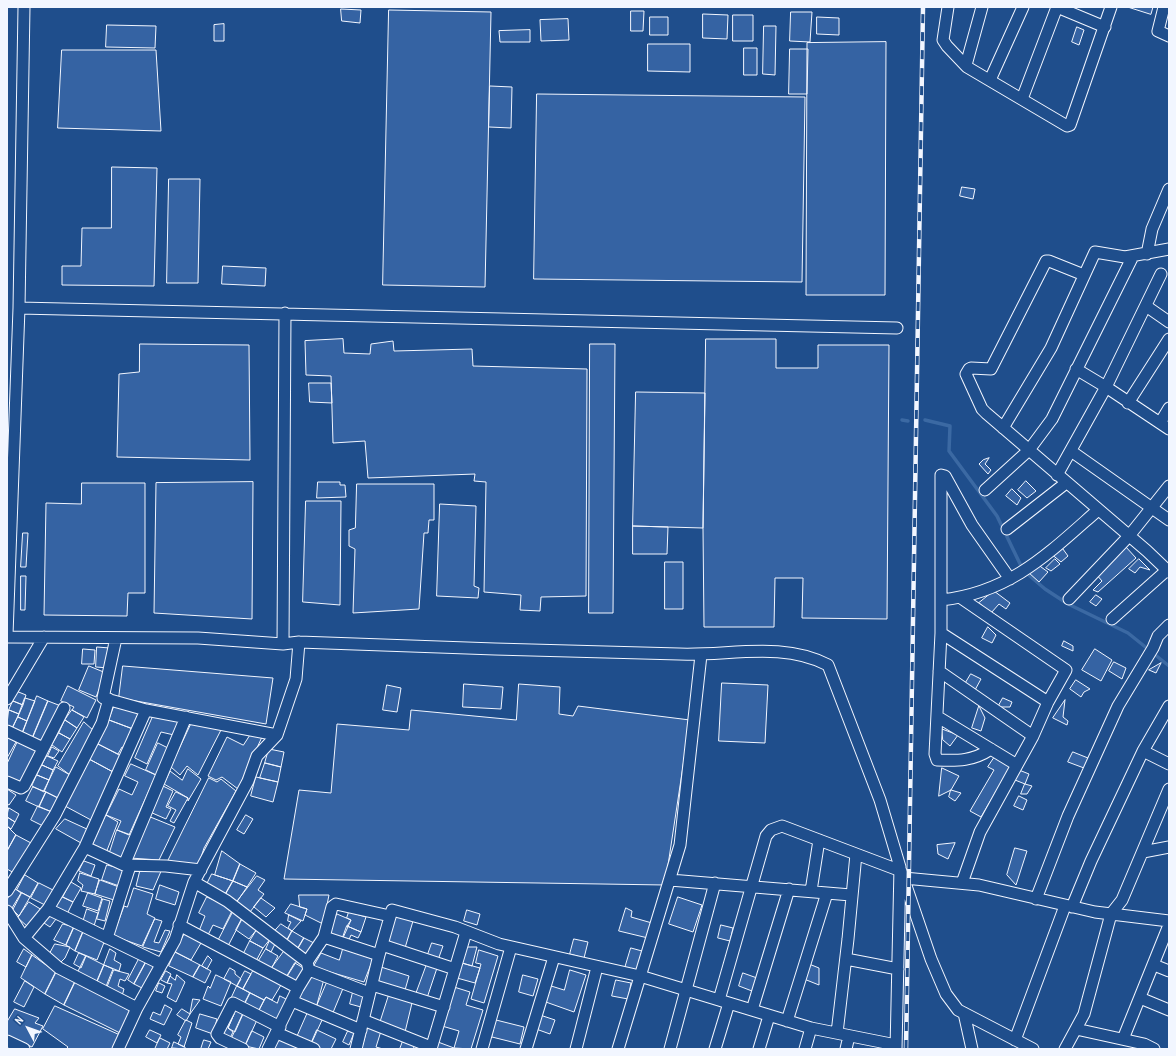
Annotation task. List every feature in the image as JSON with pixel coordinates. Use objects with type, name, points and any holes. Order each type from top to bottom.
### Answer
[{"type":"street","points":[[24,7],[19,308],[7,636],[198,638],[283,644],[299,642],[701,655],[769,651],[800,654],[814,658],[828,665],[880,800],[902,874],[931,959],[951,1002],[958,1010],[1033,1049]]},
{"type":"street","points":[[948,7],[943,40],[951,51],[969,69],[1065,124],[1070,125],[1111,7]]},
{"type":"street","points":[[966,65],[982,7]]},
{"type":"street","points":[[990,80],[1023,7]]},
{"type":"street","points":[[1022,99],[1057,7],[1105,27]]},
{"type":"street","points":[[1164,7],[1158,31],[1169,36]]},
{"type":"street","points":[[1147,254],[1152,229],[1169,189]]},
{"type":"street","points":[[1004,428],[1051,348],[1094,252],[1133,256],[1169,249]]},
{"type":"street","points":[[985,490],[1028,450],[1052,419],[1133,256]]},
{"type":"street","points":[[1084,275],[1046,261],[991,369],[971,368],[967,370],[966,374],[982,409],[1168,571],[1112,619]]},
{"type":"street","points":[[1057,475],[1106,387],[1161,274]]},
{"type":"street","points":[[1146,306],[1169,320]]},
{"type":"street","points":[[19,308],[897,328]]},
{"type":"street","points":[[283,644],[285,313]]},
{"type":"street","points":[[1128,403],[1169,338]]},
{"type":"street","points":[[1076,369],[1106,387],[1164,426],[1169,408]]},
{"type":"street","points":[[1071,451],[1169,520]]},
{"type":"street","points":[[991,749],[982,755],[969,760],[937,760],[935,754],[941,633],[941,475],[945,476],[972,525],[1010,579]]},
{"type":"street","points":[[1007,528],[1066,483]]},
{"type":"street","points":[[1069,599],[1129,536],[1169,486]]},
{"type":"street","points":[[941,600],[961,598],[1010,579],[1038,562],[1098,510]]},
{"type":"street","points":[[961,598],[1066,670],[1048,702],[1033,736],[980,832],[962,883]]},
{"type":"street","points":[[1036,899],[1068,816],[1118,706],[1153,648],[1158,636],[1169,625]]},
{"type":"street","points":[[941,633],[1048,702]]},
{"type":"street","points":[[7,699],[44,637]]},
{"type":"street","points":[[116,638],[103,698],[146,710],[277,735]]},
{"type":"street","points":[[120,1048],[137,1008],[175,940],[194,882],[248,781],[257,756],[277,735],[295,685],[299,642]]},
{"type":"street","points":[[618,1049],[680,845],[701,655]]},
{"type":"street","points":[[939,671],[1033,736]]},
{"type":"street","points":[[7,891],[55,815],[102,722],[109,699]]},
{"type":"street","points":[[1015,1040],[1068,906],[1143,751],[1169,706]]},
{"type":"street","points":[[7,782],[21,788],[64,708]]},
{"type":"street","points":[[24,938],[48,909],[58,888],[85,847],[146,710]]},
{"type":"street","points":[[107,938],[127,866],[186,717]]},
{"type":"street","points":[[938,717],[1017,765]]},
{"type":"street","points":[[7,731],[43,748]]},
{"type":"street","points":[[1143,751],[1169,764]]},
{"type":"street","points":[[1065,1049],[1084,1014],[1111,914],[1122,900],[1169,789]]},
{"type":"street","points":[[715,1049],[724,1002],[752,886],[766,836],[771,830],[782,826],[856,854],[902,874],[979,885],[1068,906],[1169,922]]},
{"type":"street","points":[[812,891],[819,840]]},
{"type":"street","points":[[85,847],[107,859],[127,866],[166,866],[201,870]]},
{"type":"street","points":[[1142,852],[1169,848]]},
{"type":"street","points":[[837,1033],[856,854]]},
{"type":"street","points":[[356,1049],[380,950],[392,910],[466,932],[485,940],[640,976],[811,1028],[896,1047],[902,874]]},
{"type":"street","points":[[670,880],[851,895]]},
{"type":"street","points":[[194,882],[227,901],[308,966],[371,989],[444,1007]]},
{"type":"street","points":[[670,1049],[715,883]]},
{"type":"street","points":[[752,1010],[789,889]]},
{"type":"street","points":[[787,1021],[827,893]]},
{"type":"street","points":[[268,1049],[279,1030],[308,966],[324,937],[332,907],[336,904],[390,916]]},
{"type":"street","points":[[48,909],[161,964]]},
{"type":"street","points":[[7,911],[24,938],[59,968],[137,1008]]},
{"type":"street","points":[[180,925],[298,988]]},
{"type":"street","points":[[1123,1039],[1169,925]]},
{"type":"street","points":[[292,1001],[431,1048],[466,932]]},
{"type":"street","points":[[324,937],[455,969]]},
{"type":"street","points":[[482,1049],[511,947]]},
{"type":"street","points":[[526,1049],[554,957]]},
{"type":"street","points":[[846,959],[898,968]]},
{"type":"street","points":[[1154,965],[1169,971]]},
{"type":"street","points":[[576,1049],[597,967]]},
{"type":"street","points":[[1140,998],[1169,1010]]},
{"type":"street","points":[[243,1049],[228,1046],[217,1034],[232,1003],[314,1049]]},
{"type":"street","points":[[964,1013],[972,1049]]},
{"type":"street","points":[[759,1049],[768,1016]]},
{"type":"street","points":[[805,1049],[811,1028]]},
{"type":"street","points":[[1076,1029],[1144,1044],[1154,1049]]},
{"type":"street","points":[[846,1049],[849,1036]]},
{"type":"street","points":[[7,1041],[24,1049]]},
{"type":"building","points":[[1128,7],[1153,7],[1151,14]]},
{"type":"building","points":[[341,9],[361,10],[360,23],[342,21]]},
{"type":"building","points":[[389,10],[491,12],[485,287],[383,285]]},
{"type":"building","points":[[631,11],[644,11],[643,31],[631,31]]},
{"type":"building","points":[[791,12],[812,12],[810,42],[790,41]]},
{"type":"building","points":[[703,14],[728,15],[727,39],[703,38]]},
{"type":"building","points":[[733,15],[753,15],[753,41],[733,41]]},
{"type":"building","points":[[650,17],[668,17],[668,35],[650,35]]},
{"type":"building","points":[[817,17],[839,18],[839,35],[817,34]]},
{"type":"building","points":[[568,19],[569,40],[541,41],[540,20]]},
{"type":"building","points":[[224,24],[224,41],[214,41],[214,25]]},
{"type":"building","points":[[107,25],[156,26],[155,48],[106,47]]},
{"type":"building","points":[[764,26],[776,26],[775,75],[763,74]]},
{"type":"building","points":[[1077,27],[1084,30],[1079,45],[1072,42]]},
{"type":"building","points":[[530,30],[530,42],[500,42],[499,31]]},
{"type":"building","points":[[886,42],[885,295],[806,295],[807,43]]},
{"type":"building","points":[[648,44],[690,44],[690,72],[648,71]]},
{"type":"building","points":[[744,48],[757,48],[757,75],[744,75]]},
{"type":"building","points":[[790,49],[808,49],[807,94],[789,94]]},
{"type":"building","points":[[62,50],[156,50],[161,131],[58,128]]},
{"type":"building","points":[[490,86],[512,87],[511,128],[489,127]]},
{"type":"building","points":[[537,94],[805,97],[802,282],[534,279]]},
{"type":"building","points":[[112,167],[157,168],[154,286],[62,285],[62,266],[81,266],[82,228],[111,228]]},
{"type":"building","points":[[169,179],[200,179],[198,283],[167,283]]},
{"type":"building","points":[[962,187],[975,189],[973,199],[960,196]]},
{"type":"building","points":[[223,266],[266,268],[265,286],[222,284]]},
{"type":"building","points":[[343,339],[344,353],[370,354],[371,344],[393,341],[394,351],[472,349],[473,366],[587,369],[586,596],[541,597],[540,611],[520,610],[521,595],[484,592],[486,482],[474,481],[475,474],[368,478],[365,441],[333,443],[331,376],[306,375],[305,341]]},
{"type":"building","points":[[706,339],[776,339],[776,368],[818,368],[818,345],[889,345],[887,619],[802,618],[803,578],[775,578],[774,627],[704,627],[703,528]]},
{"type":"building","points":[[140,344],[249,345],[250,460],[117,457],[119,374],[139,372]]},
{"type":"building","points":[[590,344],[615,344],[613,613],[589,613]]},
{"type":"building","points":[[309,383],[331,383],[332,403],[310,402]]},
{"type":"building","points":[[636,392],[705,393],[703,528],[633,526]]},
{"type":"building","points":[[989,458],[985,464],[991,470],[988,474],[979,464],[983,460]]},
{"type":"building","points":[[1026,481],[1036,491],[1027,498],[1018,490]]},
{"type":"building","points":[[253,482],[252,619],[154,613],[156,483]]},
{"type":"building","points":[[318,482],[340,482],[340,485],[345,485],[346,497],[317,498]]},
{"type":"building","points":[[82,483],[145,483],[145,593],[128,593],[127,616],[44,615],[46,503],[81,504]]},
{"type":"building","points":[[357,484],[434,484],[434,520],[429,520],[428,533],[424,533],[419,609],[353,613],[355,549],[349,546],[349,530],[355,528]]},
{"type":"building","points":[[1012,489],[1021,498],[1017,505],[1006,496]]},
{"type":"building","points":[[306,501],[341,501],[340,605],[303,602]]},
{"type":"building","points":[[440,504],[476,506],[474,586],[479,588],[478,598],[437,596]]},
{"type":"building","points":[[633,526],[668,527],[667,554],[633,554]]},
{"type":"building","points":[[23,533],[28,533],[26,567],[21,567]]},
{"type":"building","points":[[1060,545],[1068,556],[1061,562],[1050,553]]},
{"type":"building","points":[[1125,546],[1136,558],[1098,592],[1093,590],[1102,581],[1096,574]]},
{"type":"building","points":[[1055,559],[1060,564],[1051,571],[1046,568]]},
{"type":"building","points":[[1139,559],[1150,570],[1140,567],[1135,573],[1129,569]]},
{"type":"building","points":[[665,562],[683,562],[683,609],[665,609]]},
{"type":"building","points":[[1037,564],[1048,572],[1039,582],[1028,572]]},
{"type":"building","points":[[21,576],[26,576],[25,610],[21,610]]},
{"type":"building","points":[[994,591],[1010,603],[1006,609],[999,604],[991,613],[979,603]]},
{"type":"building","points":[[1096,595],[1102,599],[1096,606],[1090,602]]},
{"type":"building","points":[[988,627],[996,635],[992,643],[982,638]]},
{"type":"building","points":[[1064,641],[1073,646],[1073,651],[1062,646]]},
{"type":"building","points":[[97,647],[110,648],[109,668],[96,667]]},
{"type":"building","points":[[83,649],[95,650],[94,664],[82,664]]},
{"type":"building","points":[[1095,649],[1112,660],[1101,681],[1082,670]]},
{"type":"building","points":[[1114,662],[1126,668],[1122,679],[1109,671]]},
{"type":"building","points":[[1161,663],[1156,673],[1149,670]]},
{"type":"building","points":[[89,666],[106,673],[96,697],[79,690]]},
{"type":"building","points":[[123,666],[273,678],[266,724],[119,698]]},
{"type":"building","points":[[971,674],[981,679],[975,690],[965,684]]},
{"type":"building","points":[[1076,680],[1090,689],[1084,692],[1081,697],[1070,689]]},
{"type":"building","points":[[722,683],[768,685],[765,743],[719,741]]},
{"type":"building","points":[[464,684],[503,687],[501,709],[463,707]]},
{"type":"building","points":[[519,684],[560,687],[559,714],[573,716],[578,706],[690,720],[665,885],[284,879],[299,790],[331,793],[337,724],[409,730],[411,710],[516,720]]},
{"type":"building","points":[[387,685],[401,688],[397,712],[383,710]]},
{"type":"building","points":[[68,686],[96,700],[87,718],[72,710],[74,707],[61,701]]},
{"type":"building","points":[[16,691],[26,695],[23,705],[13,701]]},
{"type":"building","points":[[37,696],[48,701],[32,739],[22,734]]},
{"type":"building","points":[[25,698],[35,701],[27,721],[18,717]]},
{"type":"building","points":[[1003,698],[1012,702],[1010,707],[998,707]]},
{"type":"building","points":[[1065,700],[1063,717],[1068,721],[1067,725],[1053,718]]},
{"type":"building","points":[[13,701],[23,705],[19,714],[9,710]]},
{"type":"building","points":[[48,701],[61,706],[44,744],[32,739]]},
{"type":"building","points":[[115,704],[139,713],[133,729],[109,720]]},
{"type":"building","points":[[979,706],[985,718],[981,731],[972,728]]},
{"type":"building","points":[[9,710],[19,714],[12,729],[7,727]]},
{"type":"building","points":[[72,710],[84,717],[77,728],[65,720]]},
{"type":"building","points":[[154,714],[182,719],[174,735],[161,732],[147,764],[135,758]]},
{"type":"building","points":[[18,717],[27,721],[22,734],[12,729]]},
{"type":"building","points":[[65,720],[77,728],[70,739],[59,733]]},
{"type":"building","points":[[109,720],[133,729],[127,749],[122,747],[118,754],[98,744]]},
{"type":"building","points":[[193,720],[222,728],[198,775],[187,766],[180,775],[171,767]]},
{"type":"building","points":[[84,722],[94,731],[70,775],[58,766]]},
{"type":"building","points":[[942,729],[958,735],[950,746],[943,740]]},
{"type":"building","points":[[253,731],[262,737],[238,789],[222,777],[216,780],[208,776],[227,737],[243,745]]},
{"type":"building","points":[[59,733],[70,739],[62,752],[52,745]]},
{"type":"building","points":[[7,737],[16,742],[7,758]]},
{"type":"building","points":[[18,741],[38,751],[21,784],[7,777],[7,764]]},
{"type":"building","points":[[158,743],[168,748],[156,775],[146,770]]},
{"type":"building","points":[[98,744],[123,757],[115,773],[89,759]]},
{"type":"building","points":[[52,747],[59,751],[54,758],[48,756]]},
{"type":"building","points":[[269,749],[284,752],[281,767],[265,763]]},
{"type":"building","points":[[1073,752],[1088,758],[1084,768],[1068,762]]},
{"type":"building","points":[[996,755],[1012,764],[981,817],[970,811],[994,770],[988,767]]},
{"type":"building","points":[[47,756],[58,761],[53,770],[42,765]]},
{"type":"building","points":[[89,759],[115,773],[91,820],[65,806]]},
{"type":"building","points":[[265,763],[281,767],[278,782],[260,778]]},
{"type":"building","points":[[131,764],[156,775],[129,835],[117,830],[121,821],[106,815],[119,789],[132,795],[138,782],[125,776]]},
{"type":"building","points":[[42,765],[53,770],[49,780],[37,775]]},
{"type":"building","points":[[56,767],[70,775],[58,798],[44,791]]},
{"type":"building","points":[[942,768],[959,776],[951,790],[939,796]]},
{"type":"building","points":[[188,769],[201,779],[188,801],[188,798],[164,784],[170,771],[182,780]]},
{"type":"building","points":[[1019,770],[1029,774],[1025,784],[1010,778]]},
{"type":"building","points":[[37,775],[49,780],[44,792],[32,786]]},
{"type":"building","points":[[256,777],[278,782],[273,802],[251,796]]},
{"type":"building","points":[[209,778],[217,782],[221,779],[236,791],[204,848],[198,867],[167,863]]},
{"type":"building","points":[[1025,784],[1032,786],[1027,794],[1021,794]]},
{"type":"building","points":[[163,786],[173,791],[166,807],[171,809],[166,819],[150,812]]},
{"type":"building","points":[[33,787],[46,792],[39,807],[26,801]]},
{"type":"building","points":[[7,789],[16,795],[9,805],[7,804]]},
{"type":"building","points":[[951,790],[961,793],[955,801],[949,797]]},
{"type":"building","points":[[46,792],[58,798],[52,812],[39,807]]},
{"type":"building","points":[[176,792],[188,798],[174,823],[170,821],[176,810],[168,806]]},
{"type":"building","points":[[1019,796],[1027,800],[1023,810],[1014,806]]},
{"type":"building","points":[[38,806],[52,812],[45,827],[31,820]]},
{"type":"building","points":[[9,808],[19,814],[15,822],[7,817]]},
{"type":"building","points":[[106,815],[118,822],[106,853],[92,846]]},
{"type":"building","points":[[246,815],[253,819],[244,834],[237,830]]},
{"type":"building","points":[[148,816],[175,827],[159,860],[130,858]]},
{"type":"building","points":[[7,817],[15,822],[11,829],[7,826]]},
{"type":"building","points":[[65,819],[89,830],[81,843],[56,829]]},
{"type":"building","points":[[7,826],[16,835],[7,851]]},
{"type":"building","points":[[117,830],[131,835],[122,860],[109,855]]},
{"type":"building","points":[[16,835],[31,843],[14,873],[7,869],[7,851]]},
{"type":"building","points":[[955,843],[948,859],[938,854],[937,845]]},
{"type":"building","points":[[1015,848],[1027,851],[1016,885],[1007,875]]},
{"type":"building","points":[[222,851],[240,864],[233,881],[215,875]]},
{"type":"building","points":[[84,861],[95,865],[91,876],[79,871]]},
{"type":"building","points":[[240,864],[256,873],[247,887],[233,881]]},
{"type":"building","points":[[107,865],[128,870],[122,887],[102,880]]},
{"type":"building","points":[[162,869],[153,890],[136,886],[140,870]]},
{"type":"building","points":[[80,873],[99,879],[95,894],[81,891],[83,885],[78,881]]},
{"type":"building","points":[[212,874],[233,881],[225,895],[206,886]]},
{"type":"building","points":[[25,875],[38,883],[30,897],[17,890]]},
{"type":"building","points":[[257,876],[265,880],[258,890],[264,894],[250,912],[236,903]]},
{"type":"building","points":[[100,880],[119,887],[114,900],[95,894]]},
{"type":"building","points":[[233,881],[247,887],[236,903],[225,895]]},
{"type":"building","points":[[71,882],[81,888],[73,902],[63,897]]},
{"type":"building","points":[[39,883],[53,890],[45,905],[31,898]]},
{"type":"building","points":[[160,885],[179,892],[175,905],[156,899]]},
{"type":"building","points":[[14,888],[21,893],[12,908],[7,905],[7,900]]},
{"type":"building","points":[[134,888],[153,894],[147,914],[155,918],[142,946],[113,936],[124,906],[127,907]]},
{"type":"building","points":[[22,893],[30,897],[19,916],[13,910]]},
{"type":"building","points":[[88,893],[102,898],[98,911],[83,906]]},
{"type":"building","points":[[299,895],[329,895],[323,924],[305,915],[307,909],[300,907]]},
{"type":"building","points":[[60,896],[73,902],[67,914],[55,908]]},
{"type":"building","points":[[207,897],[233,909],[223,929],[213,925],[208,935],[199,931],[205,916],[199,913]]},
{"type":"building","points":[[678,897],[702,905],[693,932],[669,924]]},
{"type":"building","points":[[261,898],[275,908],[266,917],[254,907]]},
{"type":"building","points":[[103,899],[110,901],[105,921],[97,919]]},
{"type":"building","points":[[29,902],[42,910],[28,927],[18,918]]},
{"type":"building","points":[[291,904],[307,909],[303,921],[285,913]]},
{"type":"building","points":[[626,908],[632,911],[631,917],[652,923],[648,938],[619,931]]},
{"type":"building","points":[[87,909],[98,913],[94,926],[83,922]]},
{"type":"building","points":[[234,910],[243,917],[228,946],[218,941]]},
{"type":"building","points":[[467,910],[480,914],[477,925],[464,921]]},
{"type":"building","points":[[349,912],[366,917],[361,932],[347,926],[351,920],[347,918]]},
{"type":"building","points":[[337,914],[351,920],[342,940],[328,933]]},
{"type":"building","points":[[49,915],[56,919],[50,927],[44,923]]},
{"type":"building","points":[[289,915],[301,921],[292,931],[288,928],[291,922],[288,921]]},
{"type":"building","points":[[395,915],[413,921],[405,948],[387,942]]},
{"type":"building","points":[[243,917],[258,928],[249,939],[236,930]]},
{"type":"building","points":[[155,919],[162,921],[154,942],[159,943],[165,930],[170,931],[161,952],[143,947]]},
{"type":"building","points":[[63,924],[74,927],[66,945],[54,940]]},
{"type":"building","points":[[281,924],[292,931],[285,944],[274,932]]},
{"type":"building","points":[[721,925],[733,928],[730,941],[718,938]]},
{"type":"building","points":[[347,926],[361,932],[358,938],[351,935],[348,942],[342,940]]},
{"type":"building","points":[[74,927],[83,932],[75,951],[66,945]]},
{"type":"building","points":[[258,928],[271,938],[263,948],[250,941]]},
{"type":"building","points":[[292,931],[304,938],[297,950],[285,944]]},
{"type":"building","points":[[83,932],[105,940],[97,960],[75,951]]},
{"type":"building","points":[[185,933],[201,943],[191,960],[175,952]]},
{"type":"building","points":[[271,938],[276,942],[271,952],[266,949]]},
{"type":"building","points":[[304,938],[316,944],[306,959],[297,950]]},
{"type":"building","points":[[574,939],[588,942],[584,958],[570,954]]},
{"type":"building","points":[[250,941],[263,948],[256,961],[243,955]]},
{"type":"building","points":[[432,943],[443,946],[438,960],[427,957]]},
{"type":"building","points":[[55,944],[70,947],[65,958],[59,964],[48,957]]},
{"type":"building","points":[[466,947],[477,947],[472,966],[462,963]]},
{"type":"building","points":[[631,948],[642,951],[637,971],[625,968]]},
{"type":"building","points":[[24,949],[32,955],[26,967],[17,962]]},
{"type":"building","points":[[110,949],[116,953],[114,960],[121,964],[119,971],[104,965]]},
{"type":"building","points":[[266,949],[278,956],[271,969],[258,962]]},
{"type":"building","points":[[343,949],[373,959],[364,982],[313,967],[321,953],[339,960]]},
{"type":"building","points":[[285,950],[298,959],[286,978],[271,969]]},
{"type":"building","points":[[479,950],[498,956],[484,1003],[471,999],[481,964],[476,963]]},
{"type":"building","points":[[175,952],[200,965],[193,977],[169,966]]},
{"type":"building","points":[[79,953],[86,956],[81,968],[74,964]]},
{"type":"building","points":[[32,955],[56,972],[45,994],[21,978]]},
{"type":"building","points":[[86,956],[104,965],[96,984],[77,974]]},
{"type":"building","points":[[208,956],[212,960],[207,969],[202,966]]},
{"type":"building","points":[[140,957],[147,960],[134,984],[128,980]]},
{"type":"building","points":[[147,960],[155,965],[142,988],[134,984]]},
{"type":"building","points":[[295,963],[305,969],[296,985],[286,978]]},
{"type":"building","points":[[462,963],[480,968],[475,983],[457,978]]},
{"type":"building","points":[[427,964],[437,968],[427,998],[416,994]]},
{"type":"building","points":[[809,964],[819,968],[819,985],[804,979]]},
{"type":"building","points":[[104,965],[113,969],[105,989],[96,984]]},
{"type":"building","points":[[200,965],[211,971],[205,983],[193,977]]},
{"type":"building","points":[[381,967],[409,976],[405,990],[376,981]]},
{"type":"building","points":[[230,968],[235,971],[235,974],[241,979],[237,986],[224,979]]},
{"type":"building","points":[[114,970],[129,974],[125,981],[120,979],[118,986],[124,989],[122,996],[107,988]]},
{"type":"building","points":[[570,970],[586,975],[574,1012],[543,1001],[548,985],[564,990]]},
{"type":"building","points":[[166,971],[171,974],[167,983],[161,980]]},
{"type":"building","points":[[245,971],[251,974],[243,989],[237,986]]},
{"type":"building","points":[[253,971],[281,985],[272,1000],[266,997],[264,1000],[243,989]]},
{"type":"building","points":[[56,972],[75,982],[64,1005],[45,994]]},
{"type":"building","points":[[743,973],[757,978],[752,991],[739,986]]},
{"type":"building","points":[[311,974],[324,979],[316,1008],[297,1000]]},
{"type":"building","points":[[177,975],[185,982],[176,1002],[167,997],[172,984],[167,983],[170,976],[175,980]]},
{"type":"building","points":[[216,975],[231,982],[221,1006],[203,999],[208,986],[210,988]]},
{"type":"building","points":[[523,975],[538,979],[533,996],[519,992]]},
{"type":"building","points":[[328,980],[344,986],[332,1015],[316,1008]]},
{"type":"building","points":[[616,980],[631,983],[628,999],[612,996]]},
{"type":"building","points":[[25,981],[34,987],[24,1007],[14,1002]]},
{"type":"building","points":[[75,982],[131,1011],[120,1033],[64,1005]]},
{"type":"building","points":[[159,983],[165,986],[162,993],[156,991]]},
{"type":"building","points":[[237,986],[250,993],[244,1005],[231,999]]},
{"type":"building","points":[[454,987],[470,992],[466,1005],[483,1010],[471,1049],[454,1048],[459,1031],[442,1026]]},
{"type":"building","points":[[353,992],[364,995],[361,1007],[350,1004]]},
{"type":"building","points":[[250,993],[264,1000],[258,1012],[244,1005]]},
{"type":"building","points":[[389,995],[412,1003],[405,1032],[380,1023]]},
{"type":"building","points":[[280,996],[288,1000],[280,1022],[258,1012],[266,997],[277,1003]]},
{"type":"building","points":[[193,999],[200,1000],[190,1014]]},
{"type":"building","points":[[165,1005],[172,1009],[164,1025],[150,1019],[153,1012],[160,1015]]},
{"type":"building","points":[[55,1006],[120,1035],[114,1049],[66,1049],[68,1047],[43,1029]]},
{"type":"building","points":[[232,1008],[243,1014],[235,1032],[228,1028],[234,1014],[230,1012]]},
{"type":"building","points":[[15,1009],[39,1018],[35,1023],[43,1026],[32,1047],[7,1035],[7,1022]]},
{"type":"building","points":[[182,1009],[190,1014],[186,1021],[177,1015]]},
{"type":"building","points":[[230,1012],[234,1014],[228,1028],[233,1032],[229,1040],[219,1034]]},
{"type":"building","points":[[308,1012],[323,1018],[311,1044],[297,1037]]},
{"type":"building","points":[[200,1014],[217,1019],[213,1034],[196,1028]]},
{"type":"building","points":[[243,1014],[257,1020],[245,1046],[231,1040]]},
{"type":"building","points":[[540,1015],[555,1020],[550,1034],[536,1029]]},
{"type":"building","points":[[186,1020],[192,1023],[184,1047],[178,1044],[181,1037],[178,1035]]},
{"type":"building","points":[[496,1020],[524,1027],[520,1044],[492,1037]]},
{"type":"building","points":[[368,1027],[381,1031],[376,1047],[383,1049],[362,1049]]},
{"type":"building","points":[[150,1030],[161,1035],[157,1043],[146,1037]]},
{"type":"building","points":[[317,1030],[336,1039],[331,1049],[322,1049],[311,1044]]},
{"type":"building","points":[[252,1031],[264,1037],[259,1049],[245,1046]]},
{"type":"building","points":[[348,1031],[354,1033],[349,1045],[343,1042]]},
{"type":"building","points":[[160,1038],[170,1043],[167,1049],[155,1049]]},
{"type":"building","points":[[278,1038],[305,1049],[273,1049]]},
{"type":"building","points":[[204,1040],[211,1042],[208,1049],[201,1049]]},
{"type":"building","points":[[403,1041],[415,1045],[413,1049],[400,1049]]},
{"type":"building","points":[[174,1042],[185,1047],[185,1049],[172,1048]]},
{"type":"building","points":[[438,1042],[454,1048],[454,1049],[436,1049]]},
{"type":"waterway","points":[[902,420],[908,421]]},
{"type":"waterway","points":[[925,420],[950,426],[949,451],[997,516],[1023,570],[1045,589],[1068,604],[1128,633],[1169,666]]},
{"type":"railway","points":[[906,1049],[923,7]]}]
